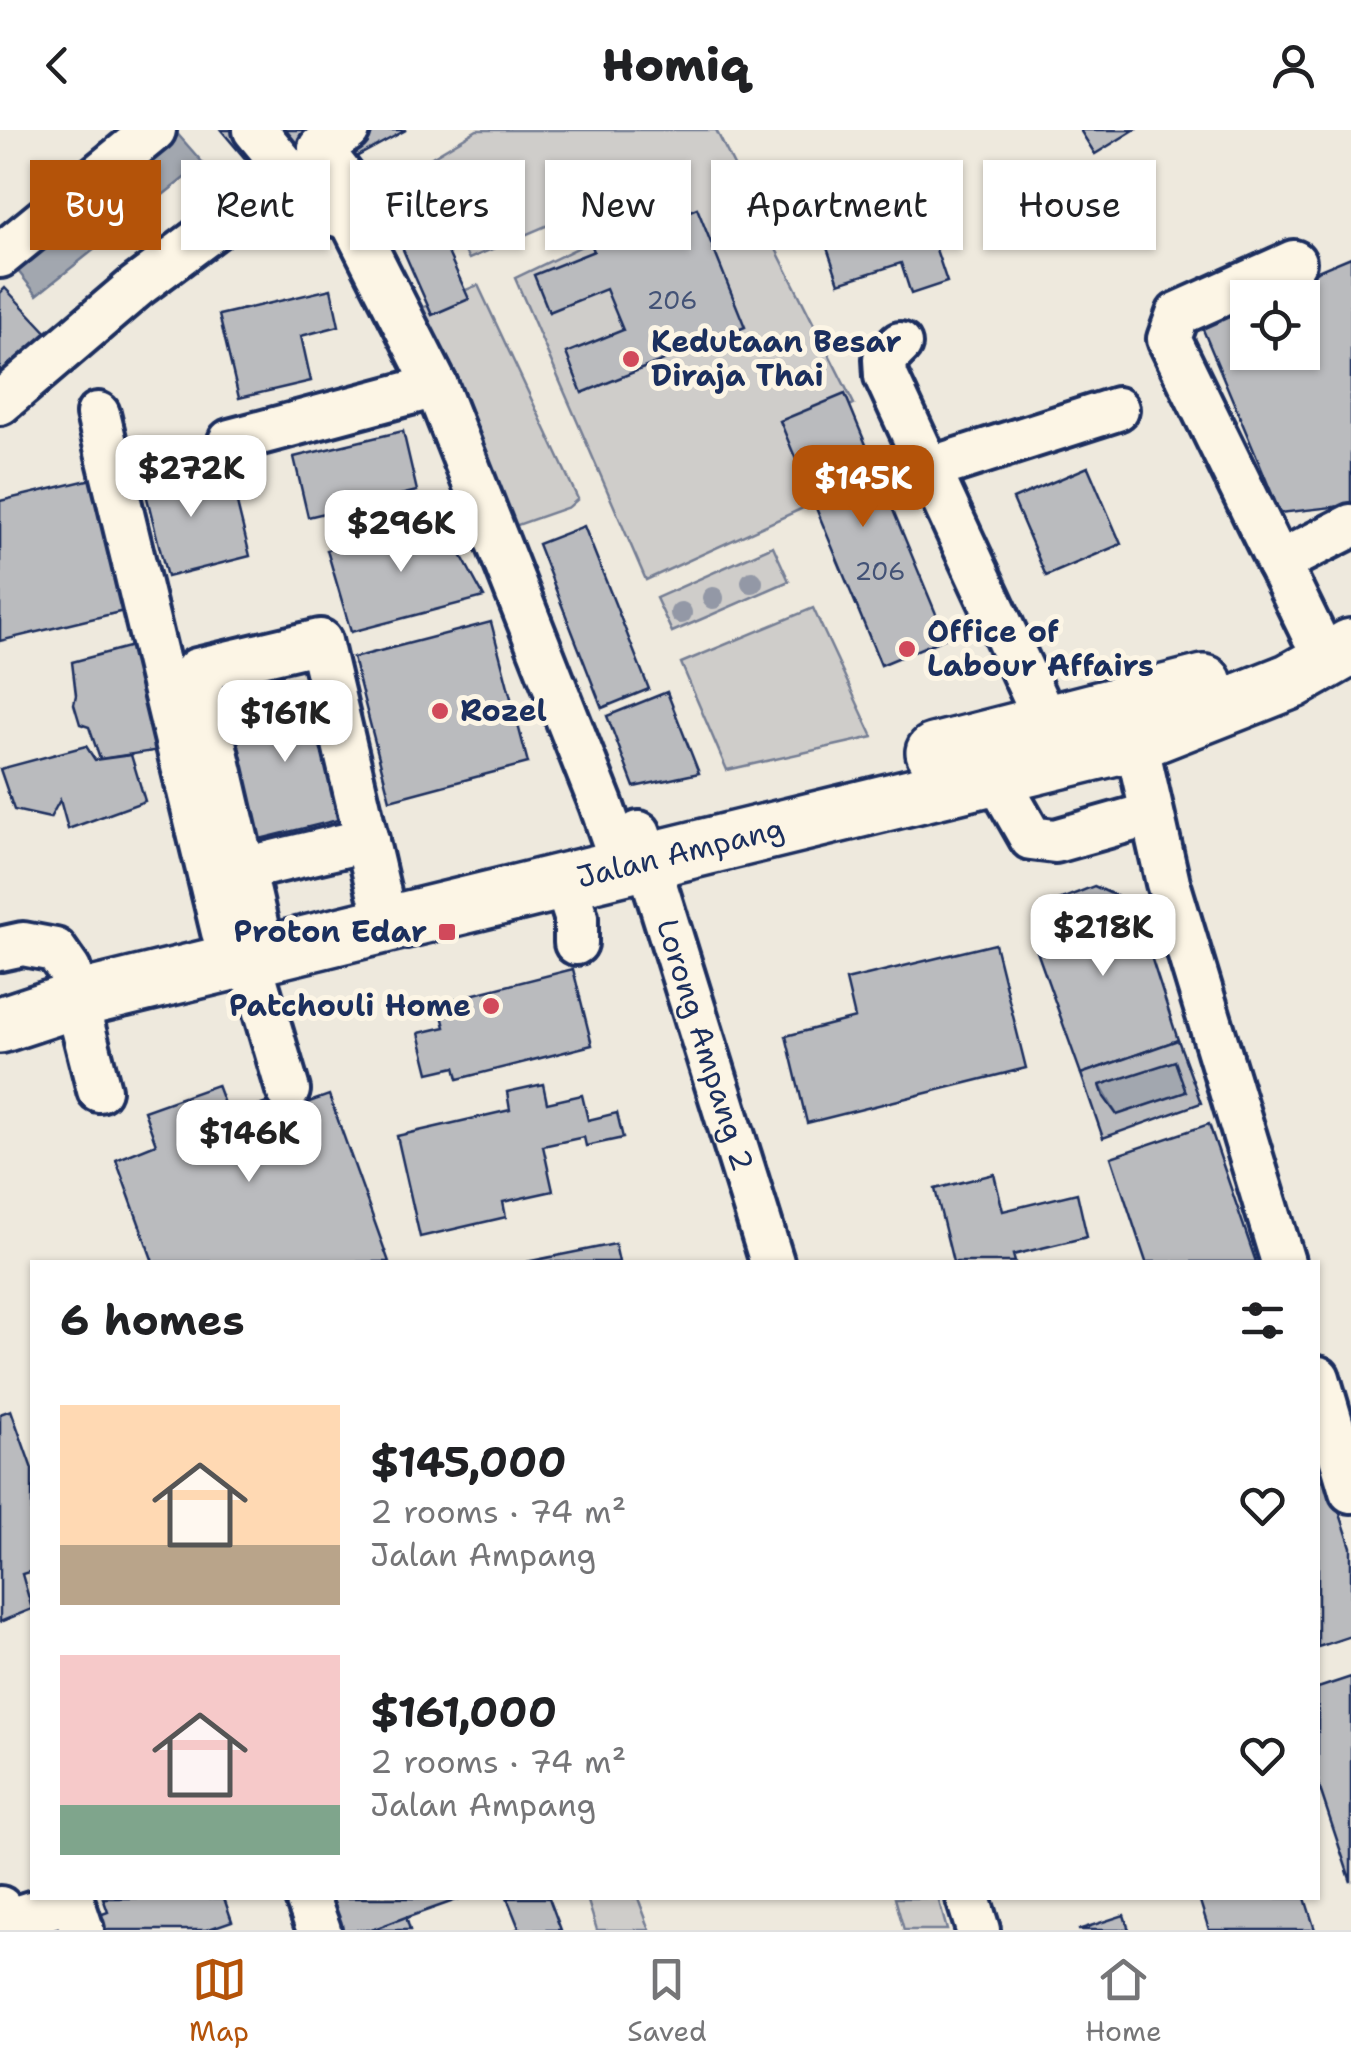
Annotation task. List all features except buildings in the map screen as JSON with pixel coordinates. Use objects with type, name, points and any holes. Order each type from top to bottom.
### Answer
[{"type":"main road","name":"Jalan Ampang","points":[[242,938],[564,881],[630,847],[1047,724],[1204,682],[1338,631]]},
{"type":"main road","name":"Jalan Ampang","points":[[0,1024],[73,985],[242,938],[379,893],[995,775],[1136,742],[1276,688],[1338,631]]},
{"type":"main road","name":"Jalan Ampang","points":[[0,988],[73,985]]},
{"type":"street","points":[[0,256],[154,130]]},
{"type":"street","points":[[255,130],[281,160]]},
{"type":"street","name":"Lorong Ampang 2","points":[[348,130],[320,148],[350,187]]},
{"type":"street","points":[[0,403],[185,250]]},
{"type":"street","name":"Lorong Ampang 2","points":[[366,250],[436,386],[630,847],[771,1260]]},
{"type":"street","points":[[1294,262],[1178,314],[1169,339],[1278,563],[1338,631]]},
{"type":"street","points":[[900,344],[886,359],[886,376],[1047,724]]},
{"type":"street","points":[[230,441],[436,386]]},
{"type":"street","points":[[930,469],[1118,409]]},
{"type":"street","points":[[98,414],[242,938],[288,1090]]},
{"type":"street","points":[[1278,563],[1351,526]]},
{"type":"street","points":[[242,938],[244,869],[197,670],[320,642],[379,893]]},
{"type":"street","points":[[1136,742],[1168,883],[1282,1260]]},
{"type":"street","points":[[995,775],[1030,838],[1055,841],[1151,814]]},
{"type":"street","points":[[244,869],[367,840]]},
{"type":"street","points":[[564,881],[576,917],[576,944]]},
{"type":"street","points":[[0,950],[23,944],[56,950],[73,985],[100,1090]]},
{"type":"street","points":[[1320,1385],[1351,1490]]},
{"type":"street","points":[[0,1908],[6,1921],[72,1900],[82,1930]]},
{"type":"street","points":[[281,1900],[291,1930]]},
{"type":"street","points":[[308,1900],[319,1930]]},
{"type":"street","points":[[969,1900],[978,1930]]},
{"type":"shaded area","points":[[174,130],[200,160],[181,160],[181,180],[161,196],[161,160],[136,160]]},
{"type":"shaded area","points":[[477,130],[716,130],[731,160],[711,160],[711,250],[776,250],[854,404],[787,435],[814,503],[646,580],[515,278],[573,250],[691,250],[691,160],[545,160],[545,226],[525,235],[525,160],[427,160]]},
{"type":"shaded area","points":[[30,245],[30,250],[94,250],[37,295],[10,261]]},
{"type":"shaded area","points":[[464,250],[490,250],[469,259]]},
{"type":"shaded area","points":[[478,285],[578,499],[569,507],[509,528],[414,311]]},
{"type":"shaded area","points":[[773,546],[789,581],[672,632],[656,598]]},
{"type":"shaded area","points":[[813,608],[873,737],[727,770],[681,663]]},
{"type":"shaded area","points":[[1175,1061],[1186,1092],[1117,1115],[1100,1085]]},
{"type":"shaded area","points":[[588,1900],[639,1900],[650,1930],[597,1930]]},
{"type":"shaded area","points":[[896,1900],[939,1900],[947,1930],[904,1930]]},
{"type":"place","name":"Kedutaan Besar Diraja Thai","points":[[631,359]]},
{"type":"place","name":"Office of Labour Affairs","points":[[907,649]]},
{"type":"place","name":"Rozel","points":[[440,711]]},
{"type":"place","name":"Proton Edar","points":[[447,932]]},
{"type":"place","name":"Patchouli Home","points":[[491,1006]]}]
